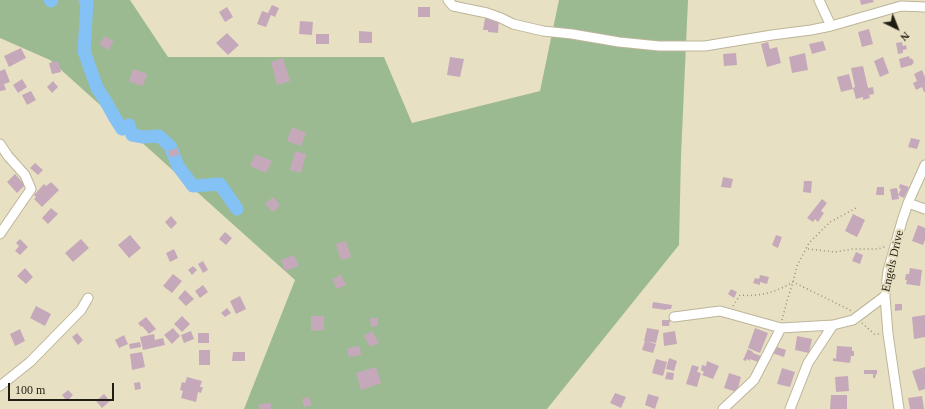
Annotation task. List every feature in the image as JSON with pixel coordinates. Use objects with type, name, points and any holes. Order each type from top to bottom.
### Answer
[{"type":"street","points":[[448,0],[453,6],[487,13],[512,24],[543,31],[659,46],[705,46],[831,26],[902,6],[925,7]]},
{"type":"street","points":[[819,0],[831,26]]},
{"type":"street","points":[[0,144],[8,156],[25,175],[31,189],[0,234]]},
{"type":"street","name":"Engels Drive","points":[[900,409],[888,334],[885,296],[888,271],[896,242],[908,203],[925,165]]},
{"type":"street","points":[[908,203],[925,209]]},
{"type":"street","points":[[674,316],[720,311],[781,328],[833,325],[857,318],[885,296]]},
{"type":"street","points":[[0,386],[30,362],[81,310],[88,298]]},
{"type":"street","points":[[790,409],[808,363],[833,325]]},
{"type":"street","points":[[723,409],[754,380],[781,328]]},
{"type":"path","points":[[781,328],[797,266],[809,243],[830,222],[858,207]]},
{"type":"path","points":[[807,249],[836,252],[853,249],[878,249],[896,242]]},
{"type":"path","points":[[728,312],[740,295],[750,296],[773,292],[793,282]]},
{"type":"path","points":[[793,282],[850,310],[861,323],[874,334],[888,334]]},
{"type":"green space","points":[[0,0],[130,0],[168,57],[384,57],[412,123],[540,91],[559,0],[688,0],[681,156],[679,245],[547,409],[244,409],[295,280],[50,60],[0,38]]},
{"type":"building","points":[[860,0],[873,0],[874,2],[861,5]]},
{"type":"building","points":[[272,5],[279,8],[275,17],[271,15],[266,27],[257,24],[262,11],[268,13]]},
{"type":"building","points":[[227,7],[233,17],[225,22],[219,12]]},
{"type":"building","points":[[418,7],[430,7],[430,17],[418,17]]},
{"type":"building","points":[[485,18],[499,19],[498,33],[483,30]]},
{"type":"building","points":[[300,21],[313,22],[312,35],[299,34]]},
{"type":"building","points":[[869,29],[873,44],[862,47],[858,32]]},
{"type":"building","points":[[359,31],[372,32],[372,43],[359,43]]},
{"type":"building","points":[[227,33],[239,45],[228,55],[216,43]]},
{"type":"building","points":[[316,34],[329,34],[329,44],[316,44]]},
{"type":"building","points":[[105,36],[114,42],[108,50],[99,44]]},
{"type":"building","points":[[823,41],[826,50],[812,54],[809,44]]},
{"type":"building","points":[[768,42],[770,49],[777,47],[781,63],[767,67],[761,44]]},
{"type":"building","points":[[902,42],[903,46],[906,45],[907,49],[903,50],[903,53],[898,54],[896,43]]},
{"type":"building","points":[[21,48],[26,58],[9,67],[4,56]]},
{"type":"building","points":[[736,53],[737,65],[724,66],[723,54]]},
{"type":"building","points":[[805,53],[808,70],[792,73],[789,57]]},
{"type":"building","points":[[909,56],[910,59],[912,58],[914,63],[901,68],[899,59]]},
{"type":"building","points":[[450,57],[464,59],[460,77],[447,75]]},
{"type":"building","points":[[883,57],[889,73],[880,77],[874,61]]},
{"type":"building","points":[[283,58],[290,81],[277,85],[271,62]]},
{"type":"building","points":[[58,61],[61,72],[52,74],[49,63]]},
{"type":"building","points":[[863,66],[868,88],[873,87],[874,94],[869,95],[870,98],[863,100],[863,97],[856,99],[853,88],[855,87],[851,68]]},
{"type":"building","points":[[5,69],[10,82],[4,84],[6,90],[0,91],[0,71]]},
{"type":"building","points":[[133,69],[147,74],[143,86],[129,82]]},
{"type":"building","points":[[922,70],[925,77],[925,92],[922,87],[916,90],[913,83],[917,81],[914,74]]},
{"type":"building","points":[[849,74],[853,89],[841,92],[837,77]]},
{"type":"building","points":[[22,79],[27,87],[18,93],[13,85]]},
{"type":"building","points":[[53,81],[58,87],[52,93],[47,87]]},
{"type":"building","points":[[31,91],[36,100],[27,105],[22,95]]},
{"type":"building","points":[[292,127],[306,133],[301,146],[287,141]]},
{"type":"building","points":[[911,138],[920,140],[917,149],[908,147]]},
{"type":"building","points":[[177,148],[179,155],[170,157],[168,151]]},
{"type":"building","points":[[295,151],[306,154],[301,173],[290,170]]},
{"type":"building","points":[[255,154],[272,161],[266,173],[250,166]]},
{"type":"building","points":[[35,163],[43,170],[38,175],[30,168]]},
{"type":"building","points":[[15,174],[25,185],[17,193],[7,182]]},
{"type":"building","points":[[723,177],[733,179],[731,188],[721,187]]},
{"type":"building","points":[[804,181],[812,181],[811,193],[803,192]]},
{"type":"building","points":[[51,182],[59,190],[42,207],[34,199],[36,197],[34,195],[44,184],[46,186]]},
{"type":"building","points":[[900,184],[909,187],[904,198],[898,195],[901,189],[899,188]]},
{"type":"building","points":[[877,187],[884,187],[884,195],[876,195]]},
{"type":"building","points":[[897,188],[899,199],[892,200],[890,189]]},
{"type":"building","points":[[273,197],[280,205],[273,212],[265,204]]},
{"type":"building","points":[[822,199],[827,203],[821,211],[824,213],[818,222],[815,219],[813,222],[807,218]]},
{"type":"building","points":[[51,208],[58,214],[48,224],[42,218]]},
{"type":"building","points":[[853,214],[865,220],[857,237],[845,231]]},
{"type":"building","points":[[171,216],[177,223],[171,229],[165,222]]},
{"type":"building","points":[[918,225],[925,228],[925,240],[923,245],[912,241]]},
{"type":"building","points":[[225,232],[232,238],[226,245],[219,239]]},
{"type":"building","points":[[130,235],[141,248],[129,258],[118,245]]},
{"type":"building","points":[[776,235],[782,237],[778,248],[772,245]]},
{"type":"building","points":[[20,239],[28,247],[20,255],[15,251],[19,246],[16,243]]},
{"type":"building","points":[[81,239],[89,248],[73,262],[65,253]]},
{"type":"building","points":[[346,241],[351,257],[341,260],[336,244]]},
{"type":"building","points":[[174,249],[178,258],[170,262],[166,253]]},
{"type":"building","points":[[856,252],[863,255],[860,264],[852,261]]},
{"type":"building","points":[[294,255],[299,266],[285,271],[281,260]]},
{"type":"building","points":[[203,261],[208,270],[203,273],[198,264]]},
{"type":"building","points":[[193,266],[197,270],[192,275],[188,270]]},
{"type":"building","points":[[25,268],[33,277],[26,284],[17,276]]},
{"type":"building","points":[[910,268],[922,270],[920,286],[906,284],[906,274],[909,274]]},
{"type":"building","points":[[173,274],[182,281],[172,293],[163,286]]},
{"type":"building","points":[[341,275],[346,285],[337,289],[332,279]]},
{"type":"building","points":[[760,275],[769,277],[767,284],[760,282],[760,285],[753,283],[755,278],[759,279]]},
{"type":"building","points":[[203,285],[208,292],[200,298],[195,291]]},
{"type":"building","points":[[731,289],[737,292],[734,298],[728,294]]},
{"type":"building","points":[[185,290],[194,299],[186,306],[178,298]]},
{"type":"building","points":[[240,296],[246,309],[236,314],[230,301]]},
{"type":"building","points":[[653,302],[672,305],[671,309],[666,310],[652,308]]},
{"type":"building","points":[[895,304],[902,304],[902,310],[895,311]]},
{"type":"building","points":[[36,306],[51,314],[45,326],[30,318]]},
{"type":"building","points":[[227,308],[231,313],[225,317],[221,313]]},
{"type":"building","points":[[925,315],[925,337],[914,339],[912,317]]},
{"type":"building","points":[[182,316],[190,324],[182,332],[174,324]]},
{"type":"building","points":[[311,316],[324,316],[324,330],[311,331]]},
{"type":"building","points":[[146,317],[156,329],[149,334],[138,323]]},
{"type":"building","points":[[370,318],[378,318],[378,326],[371,327]]},
{"type":"building","points":[[662,320],[670,320],[669,326],[662,326]]},
{"type":"building","points":[[173,328],[180,336],[172,344],[164,335]]},
{"type":"building","points":[[647,328],[659,330],[656,343],[644,341]]},
{"type":"building","points":[[755,328],[768,333],[760,353],[748,348]]},
{"type":"building","points":[[20,329],[25,341],[15,346],[10,334]]},
{"type":"building","points":[[191,331],[194,339],[184,343],[181,335]]},
{"type":"building","points":[[372,331],[379,343],[370,347],[364,336]]},
{"type":"building","points":[[675,331],[677,344],[664,346],[663,333]]},
{"type":"building","points":[[77,333],[83,340],[78,345],[72,337]]},
{"type":"building","points":[[198,333],[209,333],[209,343],[198,343]]},
{"type":"building","points":[[154,334],[155,340],[163,338],[165,345],[143,350],[140,337]]},
{"type":"building","points":[[124,335],[128,344],[119,348],[115,340]]},
{"type":"building","points":[[797,336],[812,339],[809,353],[795,350]]},
{"type":"building","points":[[645,341],[656,344],[653,353],[642,350]]},
{"type":"building","points":[[140,342],[141,347],[130,349],[129,344]]},
{"type":"building","points":[[360,346],[361,355],[349,357],[347,348]]},
{"type":"building","points":[[774,346],[786,350],[784,357],[772,353]]},
{"type":"building","points":[[837,346],[852,347],[854,356],[851,356],[850,363],[833,361],[833,358],[836,359]]},
{"type":"building","points":[[748,349],[761,356],[758,362],[750,359],[750,361],[747,359],[746,361],[743,360]]},
{"type":"building","points":[[199,350],[210,350],[210,365],[199,365]]},
{"type":"building","points":[[142,352],[145,367],[132,370],[130,354]]},
{"type":"building","points":[[233,352],[245,352],[245,361],[232,361]]},
{"type":"building","points":[[669,358],[677,361],[674,371],[666,369]]},
{"type":"building","points":[[656,359],[667,362],[663,376],[652,373]]},
{"type":"building","points":[[707,361],[719,366],[713,379],[702,375],[704,372],[701,370],[702,365],[706,366]]},
{"type":"building","points":[[692,365],[699,367],[697,372],[701,373],[697,387],[686,384]]},
{"type":"building","points":[[376,367],[381,383],[361,390],[356,373]]},
{"type":"building","points":[[925,367],[925,389],[919,391],[912,371]]},
{"type":"building","points":[[782,368],[795,372],[790,387],[777,384]]},
{"type":"building","points":[[864,370],[877,370],[875,378],[873,378],[873,374],[864,374]]},
{"type":"building","points":[[667,372],[674,373],[673,380],[665,379]]},
{"type":"building","points":[[729,373],[741,377],[737,392],[724,388]]},
{"type":"building","points":[[848,376],[849,391],[836,392],[835,377]]},
{"type":"building","points":[[187,377],[202,381],[200,387],[203,387],[201,393],[198,392],[196,402],[181,398],[183,391],[180,390],[182,382],[185,383]]},
{"type":"building","points":[[140,382],[141,389],[135,390],[134,383]]},
{"type":"building","points":[[68,390],[73,395],[67,401],[62,395]]},
{"type":"building","points":[[615,393],[626,397],[621,408],[610,403]]},
{"type":"building","points":[[104,394],[110,401],[102,408],[96,401]]},
{"type":"building","points":[[648,394],[659,397],[655,409],[645,405]]},
{"type":"building","points":[[831,395],[847,395],[847,409],[830,409]]},
{"type":"building","points":[[922,396],[924,409],[910,409],[908,398]]},
{"type":"building","points":[[309,397],[312,405],[304,407],[302,399]]},
{"type":"building","points":[[271,403],[271,409],[259,409],[259,404]]},
{"type":"waterway","points":[[85,0],[87,2],[84,51],[97,88],[122,129],[129,125],[132,135],[143,137],[159,136],[170,146],[178,166],[193,186],[220,184],[237,209]]}]
